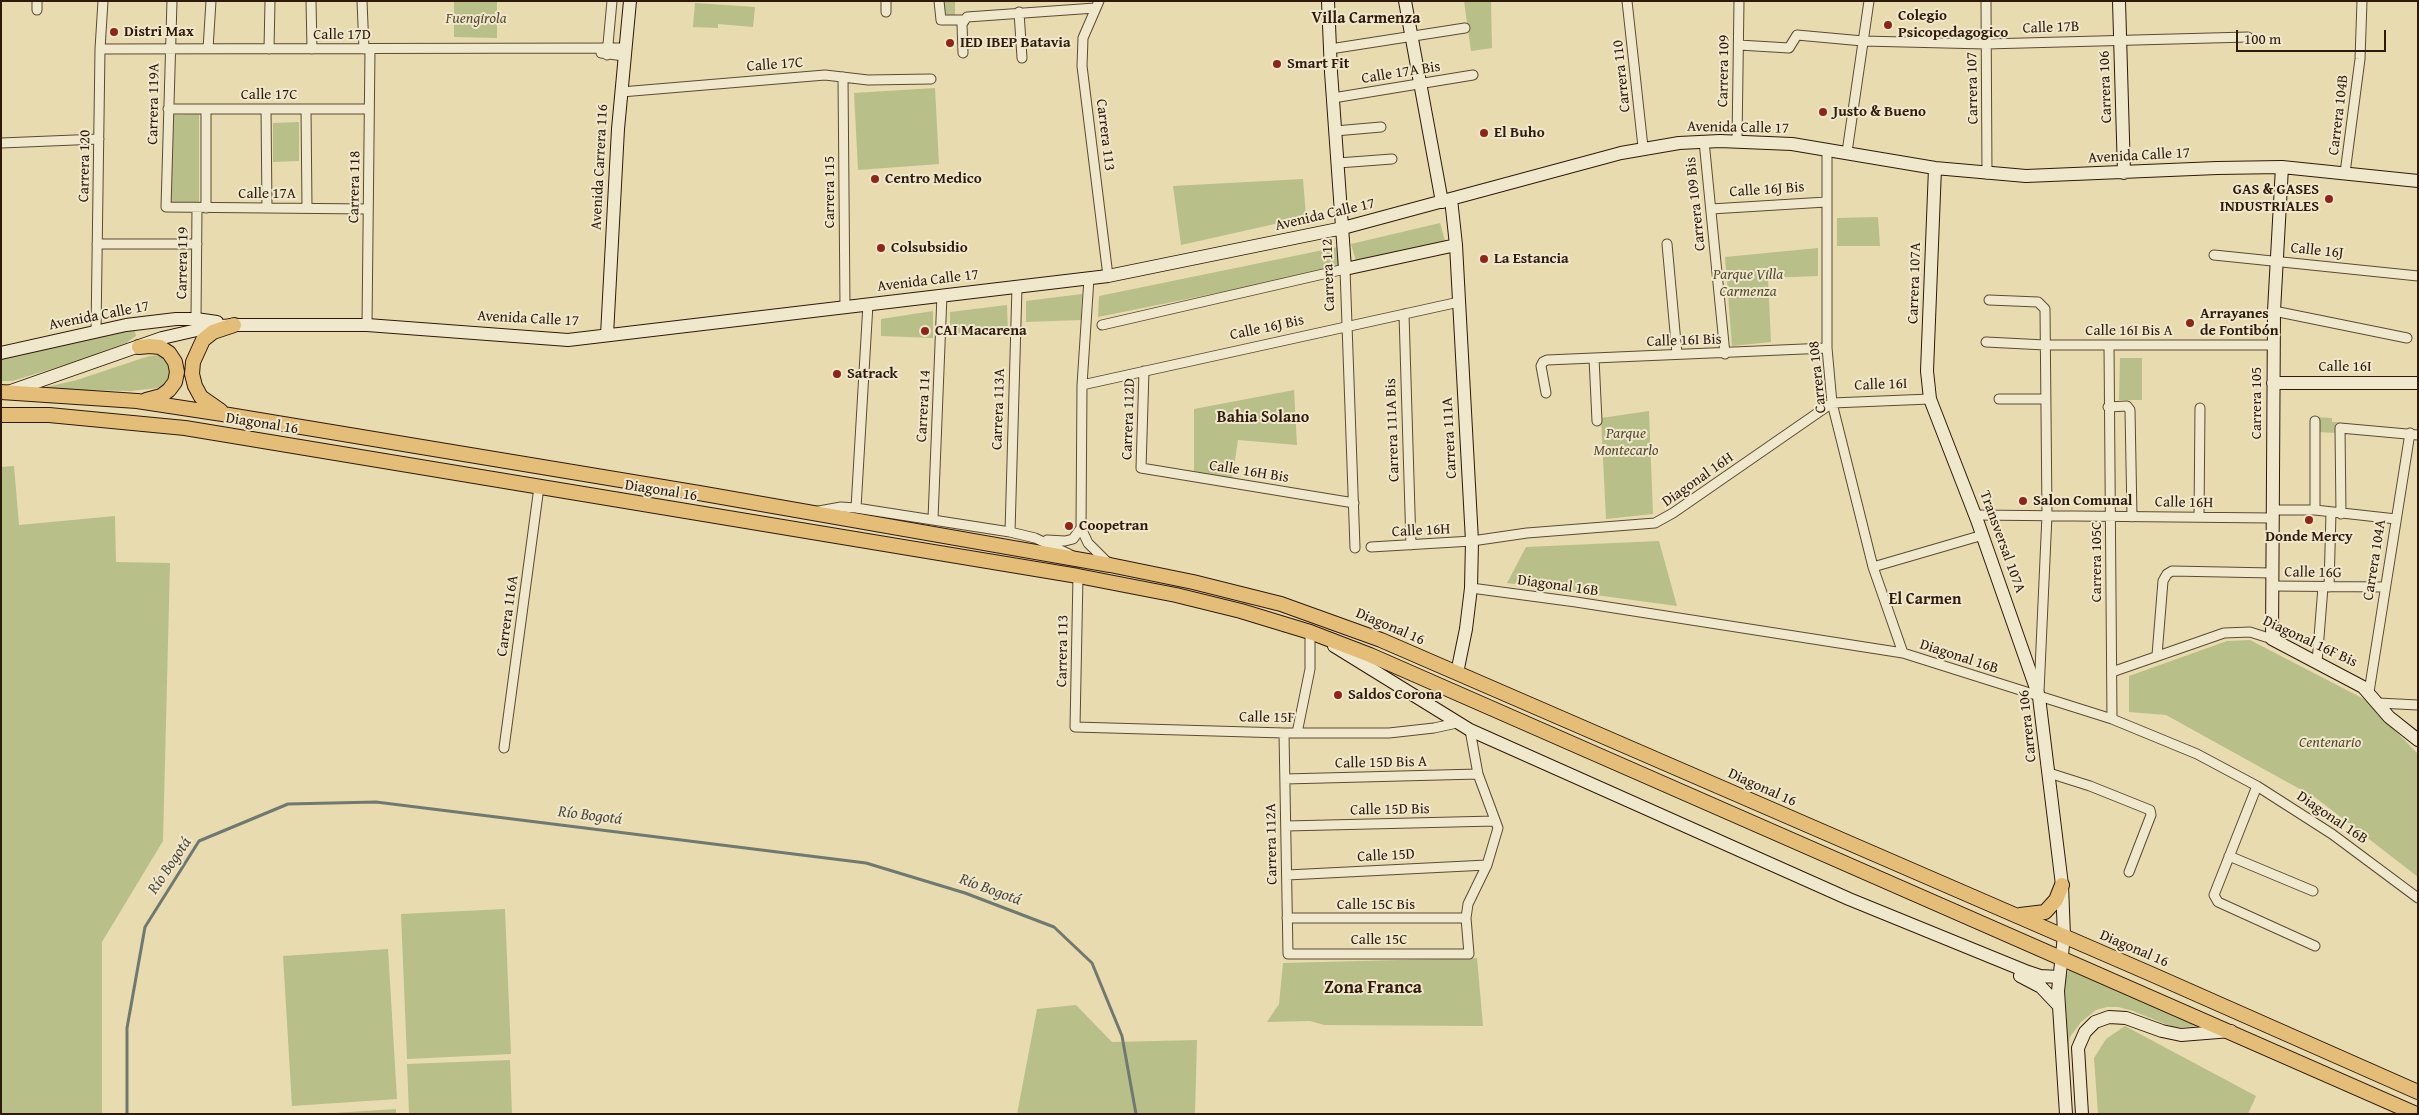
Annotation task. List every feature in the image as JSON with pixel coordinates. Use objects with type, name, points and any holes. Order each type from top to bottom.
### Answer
[{"type":"main road","points":[[229,415],[210,405],[201,397],[195,386],[192,362],[203,340],[213,332],[234,324]]},
{"type":"main road","points":[[137,401],[161,396],[170,390],[175,382],[177,372],[175,362],[169,353],[155,346],[140,347]]},
{"type":"main road","name":"Diagonal 16","points":[[4,393],[137,401],[229,415],[1110,564],[1194,582],[1295,608],[1349,627],[1457,673],[2064,936],[2418,1092]]},
{"type":"main road","name":"Diagonal 16","points":[[1,415],[50,415],[185,428],[1078,576],[1203,601],[1310,632],[1402,668],[2231,1031],[2392,1108],[2416,1114]]},
{"type":"main road","points":[[2014,915],[2029,916],[2045,912],[2056,900],[2062,884]]},
{"type":"street","name":"Carrera 120","points":[[96,331],[100,49],[103,1]]},
{"type":"street","name":"Carrera 119A","points":[[166,208],[169,49],[172,1]]},
{"type":"street","points":[[208,49],[210,1]]},
{"type":"street","points":[[269,49],[270,1]]},
{"type":"street","points":[[311,1],[312,49]]},
{"type":"street","name":"Carrera 118","points":[[362,1],[367,49],[369,109],[367,325]]},
{"type":"street","points":[[607,51],[612,1]]},
{"type":"street","name":"Avenida Carrera 116","points":[[607,335],[621,92],[630,1]]},
{"type":"street","points":[[886,1],[886,12]]},
{"type":"street","points":[[939,1],[941,20],[963,20],[967,17],[1097,5]]},
{"type":"street","name":"Carrera 111A","points":[[1405,1],[1419,84],[1456,245],[1472,541],[1471,588],[1466,629],[1457,673]]},
{"type":"street","name":"Carrera 110","points":[[1627,1],[1644,148]]},
{"type":"street","name":"Carrera 109","points":[[1737,141],[1738,1]]},
{"type":"street","points":[[1847,152],[1869,1]]},
{"type":"street","name":"Carrera 107","points":[[1986,1],[1987,174]]},
{"type":"street","name":"Carrera 106","points":[[2119,1],[2124,172]]},
{"type":"street","name":"Carrera 104B","points":[[2345,173],[2360,59],[2362,1]]},
{"type":"street","name":"Carrera 112","points":[[1330,2],[1330,49],[1346,269],[1355,548]]},
{"type":"street","name":"Carrera 113","points":[[1097,5],[1083,38],[1082,66],[1108,276]]},
{"type":"street","points":[[1019,12],[1022,58]]},
{"type":"street","points":[[963,20],[964,53]]},
{"type":"street","points":[[1330,49],[1465,28]]},
{"type":"street","name":"Calle 17B","points":[[1739,45],[1789,48],[1795,37],[1986,44],[2248,37]]},
{"type":"street","name":"Calle 17D","points":[[100,49],[584,49],[625,52]]},
{"type":"street","name":"Calle 17A Bis","points":[[1333,98],[1473,75]]},
{"type":"street","name":"Calle 17C","points":[[621,92],[815,76],[868,80],[931,79]]},
{"type":"street","name":"Carrera 115","points":[[843,77],[845,307]]},
{"type":"street","name":"Calle 17C","points":[[168,109],[369,109]]},
{"type":"street","name":"Carrera 119","points":[[196,319],[197,244],[202,208],[206,109]]},
{"type":"street","points":[[266,109],[267,208]]},
{"type":"street","points":[[306,109],[307,208]]},
{"type":"street","points":[[1335,130],[1381,127]]},
{"type":"street","points":[[1,143],[99,138]]},
{"type":"street","name":"Avenida Calle 17","points":[[1,353],[135,324],[196,319],[234,324],[367,325],[555,340],[1108,276],[1343,228],[1644,148],[1704,141],[1737,141],[1827,149],[1935,168],[1987,174],[2050,177],[2124,172],[2282,167],[2418,181]]},
{"type":"street","name":"Carrera 109 Bis","points":[[1704,141],[1725,354]]},
{"type":"street","name":"Carrera 108","points":[[1827,149],[1827,348],[1832,403],[1873,567],[1903,653]]},
{"type":"street","points":[[1338,163],[1392,159]]},
{"type":"street","name":"Carrera 105","points":[[2272,639],[2273,345],[2282,167]]},
{"type":"street","name":"Carrera 107A","points":[[1930,399],[1927,371],[1935,168]]},
{"type":"street","name":"Calle 16J Bis","points":[[1711,210],[1826,202]]},
{"type":"street","name":"Calle 17A","points":[[166,208],[368,209]]},
{"type":"street","points":[[97,244],[197,244]]},
{"type":"street","points":[[1667,244],[1678,354]]},
{"type":"street","points":[[1102,325],[1456,245]]},
{"type":"street","name":"Calle 16J","points":[[2214,255],[2418,276]]},
{"type":"street","points":[[1089,278],[1082,385],[1081,528],[1088,544],[1110,564]]},
{"type":"street","name":"Carrera 113A","points":[[1010,532],[1016,286]]},
{"type":"street","name":"Carrera 114","points":[[933,519],[942,295]]},
{"type":"street","name":"Carrera 106","points":[[1989,300],[2038,302],[2045,309],[2047,515],[2039,697],[2062,884],[2064,936],[2058,1006],[2066,1114]]},
{"type":"street","name":"Calle 16J Bis","points":[[1082,385],[1459,302]]},
{"type":"street","points":[[856,508],[868,304]]},
{"type":"street","points":[[2274,310],[2407,338]]},
{"type":"street","name":"Carrera 111A Bis","points":[[1404,314],[1411,545]]},
{"type":"street","points":[[135,324],[141,332],[140,347]]},
{"type":"street","name":"Avenida Calle 17","points":[[4,393],[186,331],[234,324]]},
{"type":"street","name":"Calle 16I Bis A","points":[[1986,342],[2045,345],[2273,345]]},
{"type":"street","name":"Carrera 105C","points":[[2109,345],[2112,719]]},
{"type":"street","name":"Calle 16I Bis","points":[[1546,393],[1543,362],[1827,348]]},
{"type":"street","points":[[1594,358],[1597,421]]},
{"type":"street","name":"Carrera 112D","points":[[1141,468],[1144,371]]},
{"type":"street","name":"Calle 16I","points":[[2273,384],[2418,383]]},
{"type":"street","name":"Calle 16I","points":[[1832,403],[1930,399]]},
{"type":"street","name":"Transversal 107A","points":[[1930,399],[1983,535],[2039,697]]},
{"type":"street","points":[[1999,399],[2045,399]]},
{"type":"street","name":"Diagonal 16H","points":[[1472,541],[1527,533],[1655,523],[1674,514],[1832,403]]},
{"type":"street","points":[[2108,407],[2129,407],[2132,516]]},
{"type":"street","points":[[2199,517],[2200,408]]},
{"type":"street","points":[[2315,420],[2315,510]]},
{"type":"street","points":[[2341,514],[2340,428],[2414,434]]},
{"type":"street","name":"Carrera 104A","points":[[2369,692],[2384,587],[2414,434]]},
{"type":"street","name":"Calle 16H Bis","points":[[1141,468],[1354,503]]},
{"type":"street","name":"Carrera 116A","points":[[504,748],[539,487]]},
{"type":"street","name":"Diagonal 16","points":[[814,513],[841,507],[856,508],[1010,532],[1035,538],[1078,560]]},
{"type":"street","name":"Calle 16H","points":[[1975,515],[2199,517],[2315,510],[2396,520]]},
{"type":"street","points":[[2317,662],[2326,587],[2331,512]]},
{"type":"street","points":[[1035,538],[1065,541],[1073,539],[1081,528]]},
{"type":"street","points":[[1873,567],[1983,535]]},
{"type":"street","name":"Calle 16H","points":[[1371,547],[1472,541]]},
{"type":"street","name":"Calle 16G","points":[[2157,655],[2163,580],[2166,574],[2172,571],[2272,572]]},
{"type":"street","name":"Carrera 113","points":[[1075,727],[1078,576]]},
{"type":"street","name":"Calle 16G","points":[[2272,586],[2384,587]]},
{"type":"street","name":"Diagonal 16B","points":[[1471,588],[1596,604],[1903,653],[2112,719],[2197,754],[2257,786],[2332,834],[2418,898]]},
{"type":"street","points":[[1297,733],[1310,669],[1310,632]]},
{"type":"street","name":"Diagonal 16","points":[[1310,632],[1367,665],[1470,730],[1849,899],[2040,976],[2059,977]]},
{"type":"street","name":"Diagonal 16F Bis","points":[[2112,672],[2224,633],[2250,632],[2272,639],[2348,678],[2369,692],[2389,717],[2418,740]]},
{"type":"street","points":[[2378,703],[2418,705]]},
{"type":"street","name":"Calle 15F","points":[[1075,727],[1284,733],[1397,732],[1434,728],[1457,723]]},
{"type":"street","points":[[1466,918],[1468,904],[1487,865],[1498,828],[1478,774],[1470,730]]},
{"type":"street","name":"Carrera 112A","points":[[1284,733],[1288,954]]},
{"type":"street","points":[[2049,773],[2090,786],[2150,810],[2151,816],[2129,872]]},
{"type":"street","name":"Calle 15D Bis A","points":[[1285,779],[1478,774]]},
{"type":"street","points":[[2257,786],[2214,895],[2215,900],[2315,946]]},
{"type":"street","name":"Calle 15D Bis","points":[[1286,826],[1495,821]]},
{"type":"street","points":[[2229,856],[2313,891]]},
{"type":"street","name":"Calle 15D","points":[[1287,875],[1487,865]]},
{"type":"street","name":"Calle 15C Bis","points":[[1287,918],[1466,918]]},
{"type":"street","name":"Calle 15C","points":[[1288,954],[1469,954],[1466,918]]},
{"type":"street","name":"Diagonal 16","points":[[1951,941],[2034,982],[2048,993],[2058,1006]]},
{"type":"street","points":[[2082,1114],[2078,1048],[2085,1032],[2095,1022],[2109,1017],[2126,1018],[2162,1032],[2181,1035],[2231,1031]]},
{"type":"green space","name":"Fuengirola","points":[[454,1],[497,1],[497,38],[454,37]]},
{"type":"green space","points":[[935,1],[955,1],[955,16],[936,17]]},
{"type":"green space","points":[[1464,1],[1491,1],[1492,48],[1471,51]]},
{"type":"green space","points":[[695,3],[755,7],[753,27],[718,24],[718,28],[693,27]]},
{"type":"green space","points":[[935,88],[939,164],[858,170],[854,93]]},
{"type":"green space","points":[[199,114],[199,204],[169,204],[172,115]]},
{"type":"green space","points":[[299,122],[299,161],[273,162],[273,123]]},
{"type":"green space","points":[[1303,179],[1306,217],[1181,245],[1173,186]]},
{"type":"green space","points":[[1878,217],[1880,246],[1837,246],[1837,218]]},
{"type":"green space","points":[[1440,223],[1445,241],[1356,261],[1351,244]]},
{"type":"green space","points":[[1338,247],[1341,268],[1098,317],[1099,296]]},
{"type":"green space","name":"Parque Villa Carmenza","points":[[1818,248],[1818,276],[1768,278],[1771,342],[1732,346],[1725,257]]},
{"type":"green space","points":[[1082,294],[1081,320],[1026,322],[1026,301]]},
{"type":"green space","points":[[1007,305],[1008,333],[950,333],[950,312]]},
{"type":"green space","points":[[933,311],[933,338],[881,336],[881,319]]},
{"type":"green space","points":[[129,330],[135,331],[136,336],[126,343],[75,362],[12,381],[1,381],[1,359]]},
{"type":"green space","points":[[159,355],[170,362],[173,374],[168,382],[157,388],[131,391],[38,389],[77,380],[149,356]]},
{"type":"green space","points":[[2120,358],[2142,358],[2142,400],[2119,400]]},
{"type":"green space","points":[[1294,390],[1297,445],[1238,440],[1232,480],[1194,474],[1194,409]]},
{"type":"green space","name":"Parque Montecarlo","points":[[1649,411],[1653,514],[1606,519],[1601,418]]},
{"type":"green space","points":[[2315,417],[2332,418],[2332,422],[2340,422],[2339,433],[2315,432]]},
{"type":"green space","points":[[14,466],[19,525],[115,516],[116,562],[170,563],[163,841],[102,942],[102,1114],[1,1114],[1,467]]},
{"type":"green space","points":[[1659,541],[1677,606],[1507,583],[1526,547]]},
{"type":"green space","name":"Centenario","points":[[2250,640],[2364,699],[2418,754],[2418,877],[2316,798],[2166,715],[2129,712],[2129,676],[2227,641]]},
{"type":"green space","points":[[505,909],[511,1054],[407,1059],[401,914]]},
{"type":"green space","points":[[388,949],[397,1099],[292,1106],[283,956]]},
{"type":"green space","points":[[1477,958],[1483,1026],[1324,1025],[1310,1021],[1267,1022],[1279,1004],[1283,963]]},
{"type":"green space","points":[[2069,970],[2198,1026],[2175,1028],[2133,1011],[2118,1007],[2107,1007],[2096,1010],[2081,1022],[2070,1037],[2068,1048],[2065,992],[2066,976]]},
{"type":"green space","points":[[1076,1005],[1112,1042],[1197,1040],[1195,1114],[1017,1114],[1037,1009]]},
{"type":"green space","points":[[2125,1026],[2256,1096],[2248,1114],[2098,1114],[2094,1058],[2106,1039]]},
{"type":"green space","points":[[510,1060],[512,1114],[409,1114],[407,1064]]},
{"type":"green space","points":[[396,1109],[396,1114],[318,1114]]},
{"type":"waterway","name":"Río Bogotá","points":[[127,1114],[127,1028],[145,927],[199,841],[288,804],[376,802],[866,863],[965,893],[1054,927],[1092,963],[1122,1036],[1136,1114]]},
{"type":"place","name":"Colegio Psicopedagogico","points":[[1888,25]]},
{"type":"place","name":"Distri Max","points":[[114,32]]},
{"type":"place","name":"IED IBEP Batavia","points":[[950,43]]},
{"type":"place","name":"Smart Fit","points":[[1277,64]]},
{"type":"place","name":"Justo & Bueno","points":[[1823,112]]},
{"type":"place","name":"El Buho","points":[[1484,133]]},
{"type":"place","name":"Centro Medico","points":[[875,179]]},
{"type":"place","name":"GAS & GASES INDUSTRIALES","points":[[2329,199]]},
{"type":"place","name":"Colsubsidio","points":[[881,248]]},
{"type":"place","name":"La Estancia","points":[[1484,259]]},
{"type":"place","name":"Arrayanes de Fontibón","points":[[2190,323]]},
{"type":"place","name":"CAI Macarena","points":[[925,331]]},
{"type":"place","name":"Satrack","points":[[837,374]]},
{"type":"place","name":"Salon Comunal","points":[[2023,501]]},
{"type":"place","name":"Donde Mercy","points":[[2309,520]]},
{"type":"place","name":"Coopetran","points":[[1069,526]]},
{"type":"place","name":"Saldos Corona","points":[[1338,695]]},
{"type":"district","name":"Villa Carmenza","points":[[1366,19]]},
{"type":"district","name":"Bahia Solano","points":[[1263,418]]},
{"type":"district","name":"El Carmen","points":[[1925,600]]},
{"type":"district","name":"Zona Franca","points":[[1373,988]]}]
